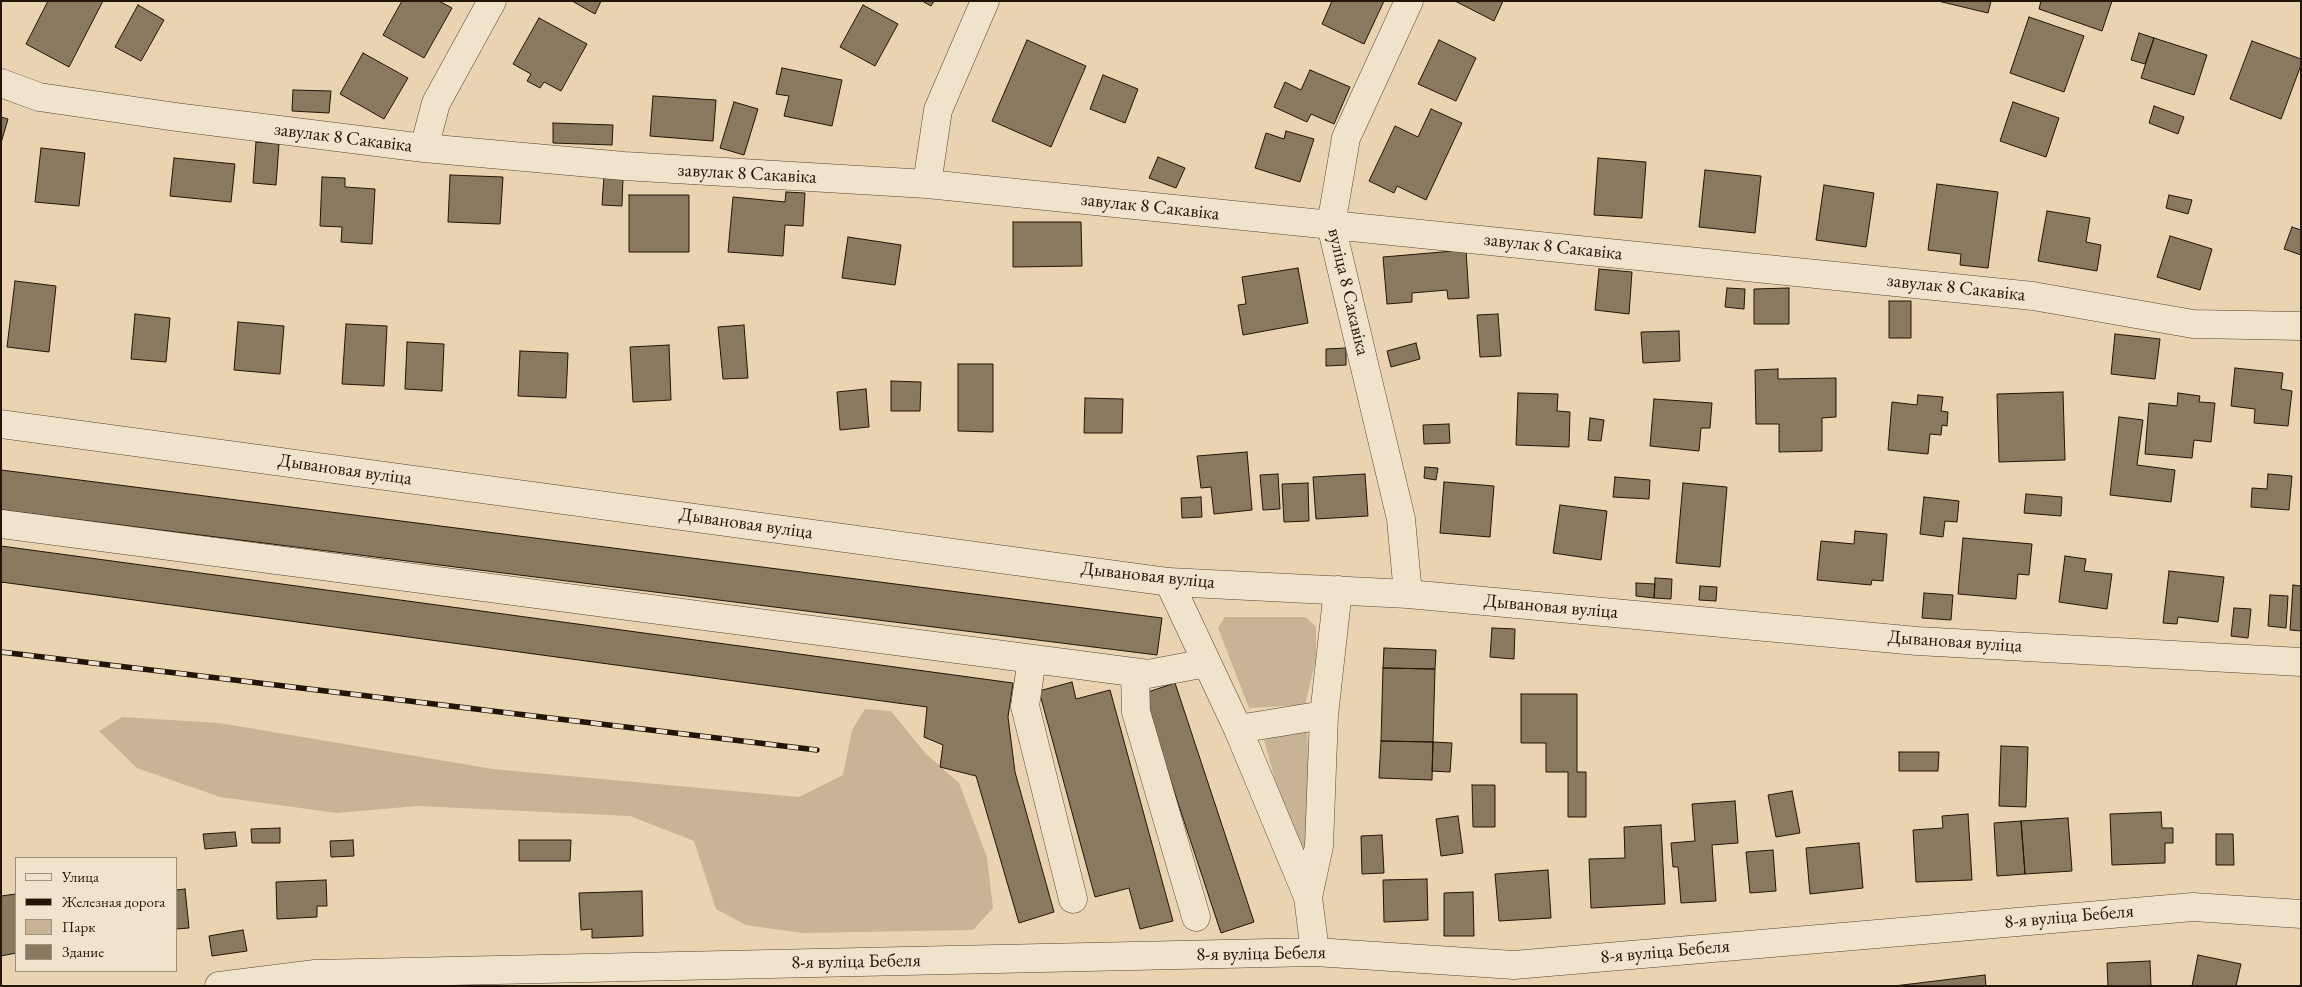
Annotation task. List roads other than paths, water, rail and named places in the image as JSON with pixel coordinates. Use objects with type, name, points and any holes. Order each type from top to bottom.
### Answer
[{"type":"street","points":[[424,148],[436,103],[492,1]]},
{"type":"street","points":[[927,184],[938,110],[985,1]]},
{"type":"street","name":"вуліца 8 Сакавіка","points":[[1408,594],[1401,519],[1331,225],[1346,138],[1409,1]]},
{"type":"street","name":"завулак 8 Сакавіка","points":[[1,83],[49,98],[176,117],[424,148],[624,166],[927,184],[2033,296],[2193,324],[2301,326]]},
{"type":"street","name":"Дывановая вуліца","points":[[1,424],[1169,582],[1408,594],[1917,641],[2301,662]]},
{"type":"street","points":[[1,524],[1135,673],[1148,674],[1206,663]]},
{"type":"street","points":[[1169,582],[1238,729],[1308,897],[1315,952]]},
{"type":"street","points":[[1308,897],[1319,846],[1324,715],[1338,590]]},
{"type":"street","points":[[1032,659],[1024,706],[1073,899]]},
{"type":"street","points":[[1135,673],[1136,712],[1196,917]]},
{"type":"street","points":[[1238,729],[1324,715]]},
{"type":"street","name":"8-я вуліца Бебеля","points":[[231,985],[315,980],[1315,952],[1515,975],[2193,907],[2301,914]]},
{"type":"railway","points":[[1,652],[817,750]]}]
